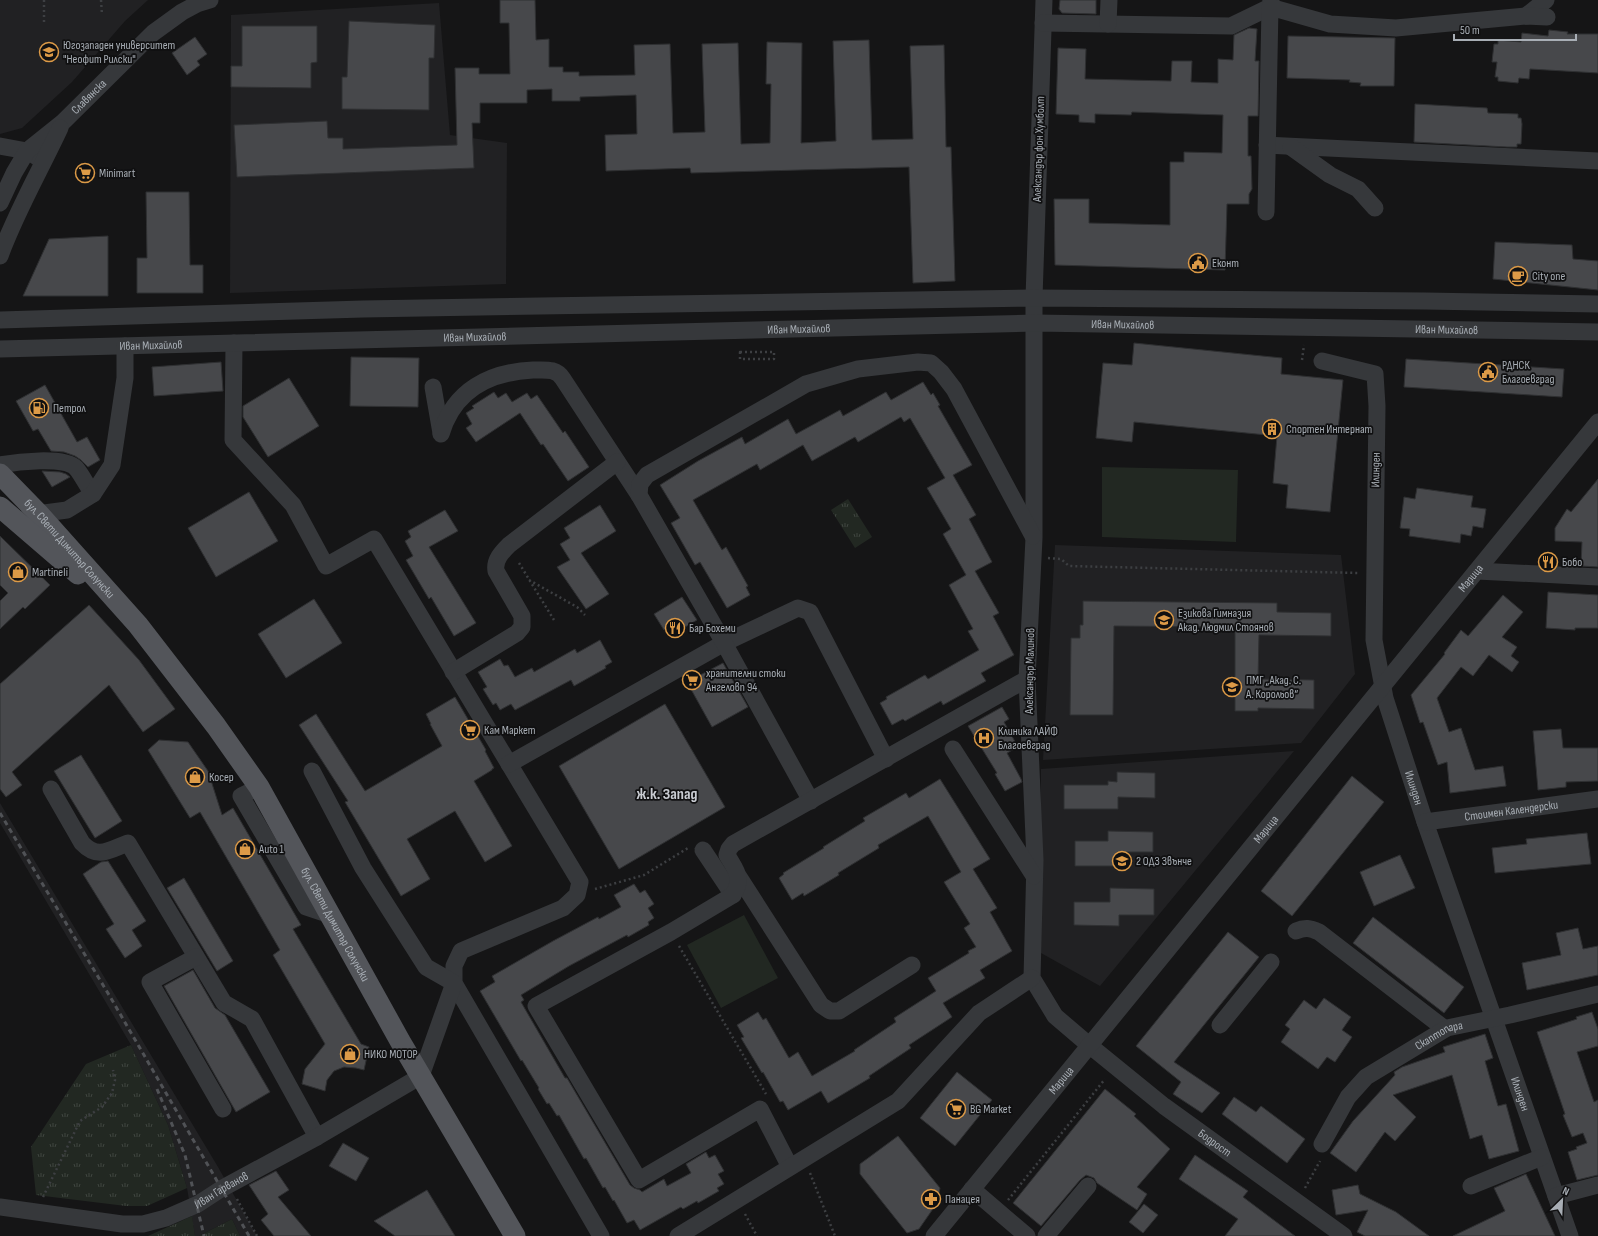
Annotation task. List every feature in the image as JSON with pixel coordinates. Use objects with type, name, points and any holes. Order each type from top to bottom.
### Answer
[{"type":"main road","name":"бул. Свети Димитър Солунски","points":[[0,474],[38,513],[138,625],[216,726],[259,787],[400,1041],[514,1236]]},
{"type":"main road","name":"бул. Свети Димитър Солунски","points":[[4,512],[138,625]]},
{"type":"street","name":"Славянска","points":[[0,203],[14,173],[28,152],[62,123],[152,33],[182,12],[197,4],[210,0]]},
{"type":"street","name":"Александър фон Хумболт","points":[[1034,298],[1044,0]]},
{"type":"street","points":[[1108,24],[1109,0]]},
{"type":"street","points":[[1526,16],[1546,0]]},
{"type":"street","points":[[1043,23],[1231,26],[1270,3],[1330,24],[1396,28],[1526,16],[1546,17]]},
{"type":"street","points":[[1266,212],[1270,3]]},
{"type":"street","name":"Славянска","points":[[0,256],[13,224],[62,123]]},
{"type":"street","points":[[1267,145],[1291,148],[1598,161]]},
{"type":"street","points":[[0,146],[28,152],[44,161]]},
{"type":"street","points":[[1291,148],[1330,175],[1358,189],[1374,208]]},
{"type":"street","points":[[0,320],[371,308],[1034,298],[1598,304]]},
{"type":"street","name":"Александър Малинов","points":[[1032,978],[1034,876],[1027,679],[1034,538],[1034,298]]},
{"type":"street","name":"Иван Михайлов","points":[[0,350],[234,342],[1035,324],[1598,332]]},
{"type":"street","points":[[234,342],[233,440],[293,505],[326,566],[374,539],[580,882],[577,895],[563,908],[461,951],[454,966],[454,983],[421,1076]]},
{"type":"street","points":[[4,512],[38,513],[67,510],[92,494],[112,465],[125,378],[125,346]]},
{"type":"street","points":[[639,495],[640,484],[647,475],[806,384],[858,369],[918,362],[931,363],[941,372],[954,389],[1034,538]]},
{"type":"street","name":"Илинден","points":[[1322,362],[1375,374],[1377,406],[1374,640],[1385,698],[1425,822],[1570,1236]]},
{"type":"street","points":[[433,387],[441,434],[444,422],[462,397],[485,380],[499,375],[520,371],[553,370],[560,374],[639,495],[724,643],[811,801]]},
{"type":"street","name":"Марица","points":[[934,1236],[1598,422]]},
{"type":"street","points":[[0,465],[24,461],[64,462],[75,468],[92,494]]},
{"type":"street","points":[[453,672],[517,633],[522,627],[522,616],[496,571],[496,561],[504,550],[617,462]]},
{"type":"street","points":[[1477,571],[1598,577]]},
{"type":"street","points":[[509,764],[724,643],[798,608],[810,612],[886,759]]},
{"type":"street","points":[[912,965],[839,1011],[830,1011],[821,1005],[739,877],[727,856],[729,849],[733,844],[1027,679]]},
{"type":"street","points":[[954,749],[1034,876]]},
{"type":"street","points":[[312,771],[363,868],[426,967],[454,983],[600,1236]]},
{"type":"street","points":[[51,789],[82,843],[88,850],[102,853],[128,843],[224,1003],[252,1019],[317,1137]]},
{"type":"street","name":"Стоимен Календерски","points":[[1425,822],[1598,800]]},
{"type":"street","points":[[703,850],[733,894]]},
{"type":"street","points":[[739,877],[738,887],[733,894],[670,932],[536,1006],[639,1180],[760,1109],[797,1163]]},
{"type":"street","points":[[1296,931],[1302,928],[1310,928],[1319,932],[1445,1029]]},
{"type":"street","points":[[196,957],[150,982],[223,1109]]},
{"type":"street","points":[[1220,1025],[1271,962]]},
{"type":"street","points":[[678,1236],[898,1101],[979,1013],[1032,978],[1055,1016],[1089,1045]]},
{"type":"street","name":"Скаптопара","points":[[1323,1149],[1348,1098],[1366,1077],[1445,1029],[1598,994]]},
{"type":"street","name":"Бодрост","points":[[1089,1045],[1164,1106],[1344,1236]]},
{"type":"street","name":"Иван Гарванов","points":[[0,1207],[36,1212],[118,1230],[166,1218],[198,1204],[228,1185],[317,1137],[421,1076]]},
{"type":"street","points":[[1471,1186],[1542,1157]]},
{"type":"street","points":[[1556,1196],[1598,1185]]},
{"type":"street","points":[[1046,1236],[1088,1186]]},
{"type":"street","points":[[972,1190],[1027,1236]]},
{"type":"path","points":[[44,0],[44,25]]},
{"type":"path","points":[[101,0],[102,15]]},
{"type":"path","points":[[1302,360],[1303,345],[1306,345]]},
{"type":"path","points":[[740,352],[774,352],[774,359],[740,359],[740,352]]},
{"type":"path","points":[[1061,559],[1069,566],[1375,574]]},
{"type":"path","points":[[519,563],[554,620]]},
{"type":"path","points":[[529,580],[577,607],[585,615]]},
{"type":"path","points":[[577,895],[644,875],[698,842],[703,850]]},
{"type":"path","points":[[670,932],[768,1097]]},
{"type":"path","points":[[998,1212],[1116,1066]]},
{"type":"path","points":[[36,1212],[80,1121],[102,1106],[112,1094],[115,1080],[113,1070]]},
{"type":"path","points":[[1297,1202],[1323,1149]]},
{"type":"path","points":[[797,1163],[835,1236]]},
{"type":"path","points":[[228,1185],[257,1236]]},
{"type":"path","points":[[737,1200],[757,1236]]},
{"type":"shaded area","name":"Югозападен университет \"Неофит Рилски\"","points":[[0,0],[148,0],[125,21],[72,82],[22,128],[0,134]]},
{"type":"shaded area","points":[[439,3],[450,135],[507,143],[506,284],[230,293],[231,15]]},
{"type":"shaded area","points":[[1055,545],[1341,555],[1355,674],[1301,743],[1043,760]]},
{"type":"shaded area","name":"2 ОДЗ Звънче","points":[[1294,751],[1100,986],[1041,953],[1041,769]]},
{"type":"shaded area","points":[[0,803],[218,1167],[257,1236],[240,1236],[232,1219],[199,1236],[195,1236],[187,1188],[168,1125],[131,1045],[0,823]]},
{"type":"green space","points":[[1102,467],[1238,470],[1236,542],[1102,537]]},
{"type":"green space","points":[[848,499],[872,537],[855,548],[831,510]]},
{"type":"green space","points":[[744,915],[778,978],[721,1008],[687,945]]},
{"type":"green space","points":[[131,1045],[168,1125],[187,1188],[147,1206],[126,1206],[36,1195],[31,1147],[86,1064]]},
{"type":"green space","points":[[192,1216],[195,1236],[148,1236]]},
{"type":"green space","points":[[232,1219],[240,1236],[199,1236]]},
{"type":"building","points":[[500,0],[535,0],[536,40],[549,39],[549,67],[563,67],[563,72],[579,72],[579,76],[635,75],[634,45],[670,44],[673,133],[705,132],[702,44],[738,43],[741,144],[770,143],[771,84],[766,84],[767,42],[802,43],[801,143],[836,141],[833,41],[869,40],[872,140],[913,139],[910,46],[944,45],[946,147],[951,147],[955,281],[913,283],[909,167],[691,173],[690,168],[606,171],[605,135],[637,134],[636,95],[580,97],[580,101],[552,101],[552,89],[527,90],[527,103],[480,103],[480,123],[472,123],[474,168],[237,177],[234,125],[327,121],[328,138],[343,138],[343,149],[457,145],[455,68],[479,68],[479,74],[510,74],[509,23],[500,23]]},
{"type":"building","points":[[1060,0],[1096,0],[1096,14],[1062,13],[1059,9]]},
{"type":"building","points":[[349,21],[435,25],[434,58],[429,58],[429,110],[342,109],[342,77],[347,77]]},
{"type":"building","points":[[242,26],[317,26],[317,62],[311,63],[311,88],[231,87],[231,66],[242,66]]},
{"type":"building","points":[[1249,28],[1257,29],[1255,61],[1259,61],[1258,116],[1248,116],[1248,156],[1251,156],[1252,189],[1249,194],[1249,204],[1227,204],[1225,270],[1055,265],[1054,199],[1089,199],[1089,223],[1170,225],[1170,162],[1184,162],[1184,152],[1222,153],[1223,115],[1132,112],[1131,115],[1095,114],[1095,123],[1079,122],[1079,115],[1056,114],[1058,48],[1086,49],[1085,79],[1171,81],[1172,61],[1192,61],[1191,82],[1218,83],[1218,59],[1233,60],[1234,35]]},
{"type":"building","points":[[1549,30],[1568,32],[1567,34],[1598,34],[1598,73],[1530,69],[1529,79],[1519,78],[1518,83],[1498,81],[1498,77],[1495,77],[1497,62],[1492,62],[1494,44],[1498,44],[1498,40],[1521,42],[1522,33],[1548,36]]},
{"type":"building","points":[[1288,36],[1395,38],[1394,86],[1360,86],[1361,83],[1349,82],[1350,80],[1287,78]]},
{"type":"building","points":[[195,37],[207,54],[197,61],[200,65],[187,75],[172,53]]},
{"type":"building","points":[[1415,104],[1487,108],[1488,113],[1518,114],[1518,118],[1521,118],[1522,124],[1521,144],[1517,144],[1517,147],[1507,147],[1414,142]]},
{"type":"building","points":[[146,192],[189,192],[190,265],[203,265],[203,293],[137,293],[137,258],[147,258]]},
{"type":"building","points":[[108,236],[108,296],[23,296],[49,239]]},
{"type":"building","points":[[1495,242],[1572,245],[1573,259],[1598,261],[1598,290],[1493,279]]},
{"type":"building","name":"Спортен Интернат","points":[[1134,343],[1282,358],[1281,374],[1343,380],[1330,512],[1286,508],[1288,485],[1273,483],[1277,436],[1134,422],[1132,442],[1096,438],[1103,363],[1132,365]]},
{"type":"building","points":[[351,357],[419,358],[418,407],[350,406]]},
{"type":"building","points":[[1406,359],[1564,369],[1562,397],[1404,387]]},
{"type":"building","points":[[221,362],[223,391],[154,396],[152,367]]},
{"type":"building","points":[[289,378],[319,426],[268,457],[243,417],[243,406]]},
{"type":"building","points":[[923,382],[931,395],[933,393],[940,405],[938,406],[972,465],[953,475],[976,515],[969,519],[992,562],[975,571],[999,613],[993,616],[1014,655],[981,673],[986,681],[943,705],[941,701],[905,721],[903,719],[892,725],[880,703],[887,699],[886,697],[925,675],[928,679],[979,650],[968,631],[973,629],[949,585],[966,575],[943,534],[951,529],[927,488],[945,478],[910,418],[904,422],[901,417],[858,442],[855,437],[812,461],[803,445],[760,470],[757,464],[693,500],[722,550],[726,547],[748,586],[746,587],[750,595],[727,608],[700,562],[695,565],[671,523],[680,518],[660,485],[698,461],[742,437],[745,444],[788,419],[796,434],[840,410],[843,416],[886,392],[891,400]]},
{"type":"building","points":[[45,385],[77,442],[87,437],[100,460],[88,467],[75,456],[64,452],[51,451],[38,429],[33,431],[16,401]]},
{"type":"building","points":[[494,392],[498,398],[506,393],[512,402],[527,393],[531,399],[537,395],[563,433],[565,431],[589,467],[568,481],[543,444],[541,445],[520,413],[476,442],[466,428],[472,424],[466,413],[474,408],[472,406]]},
{"type":"building","points":[[42,471],[60,472],[70,477],[52,487]]},
{"type":"building","points":[[1598,479],[1598,567],[1581,566],[1582,542],[1555,541],[1555,528],[1567,509],[1571,512]]},
{"type":"building","points":[[1417,488],[1473,496],[1471,507],[1486,509],[1483,528],[1473,526],[1471,536],[1461,534],[1460,543],[1409,536],[1410,529],[1400,528],[1404,497],[1415,499]]},
{"type":"building","points":[[249,492],[278,541],[216,577],[188,528]]},
{"type":"building","points":[[600,505],[616,531],[581,553],[609,594],[586,609],[557,567],[570,560],[560,544],[570,538],[564,528]]},
{"type":"building","points":[[445,510],[458,531],[429,547],[476,623],[454,636],[431,597],[429,599],[406,560],[413,556],[405,541],[411,537],[408,531]]},
{"type":"building","points":[[0,536],[50,585],[25,609],[23,607],[0,629],[0,601],[8,593],[0,585]]},
{"type":"building","points":[[1548,592],[1598,595],[1598,628],[1575,628],[1575,630],[1546,628]]},
{"type":"building","points":[[1503,595],[1523,612],[1502,637],[1517,647],[1511,656],[1519,662],[1512,672],[1489,655],[1473,676],[1461,667],[1437,698],[1449,732],[1461,728],[1475,770],[1503,766],[1506,786],[1450,793],[1447,762],[1438,765],[1423,722],[1420,723],[1411,695],[1445,654],[1444,653],[1461,630],[1468,636]]},
{"type":"building","points":[[682,597],[697,620],[675,633],[670,626],[664,630],[654,614]]},
{"type":"building","points":[[314,599],[342,643],[286,678],[258,634]]},
{"type":"building","points":[[1083,601],[1277,603],[1277,612],[1331,613],[1331,636],[1259,635],[1258,679],[1314,680],[1314,709],[1258,708],[1258,711],[1235,711],[1235,627],[1114,626],[1113,715],[1070,715],[1071,638],[1080,638],[1080,625],[1083,625]]},
{"type":"building","points":[[89,605],[139,660],[175,709],[143,732],[109,685],[12,772],[22,785],[6,797],[0,789],[0,684]]},
{"type":"building","points":[[600,640],[612,662],[605,666],[606,668],[574,686],[571,680],[515,710],[511,704],[500,710],[496,703],[493,705],[483,689],[487,687],[478,672],[500,659],[504,666],[508,665],[515,677],[532,668],[534,672],[575,649],[577,653]]},
{"type":"building","points":[[723,663],[748,707],[712,727],[687,682]]},
{"type":"building","points":[[455,697],[486,750],[485,751],[494,768],[474,781],[512,846],[485,862],[455,811],[407,839],[430,879],[401,896],[345,802],[348,801],[299,725],[316,714],[365,791],[442,746],[426,714]]},
{"type":"building","points":[[665,704],[725,807],[619,869],[559,766]]},
{"type":"building","points":[[1002,707],[1009,719],[1004,722],[1018,747],[1007,753],[1022,782],[1005,791],[995,774],[997,773],[968,726]]},
{"type":"building","points":[[1561,729],[1563,748],[1598,748],[1598,781],[1566,782],[1566,787],[1538,790],[1533,731]]},
{"type":"building","points":[[159,740],[188,742],[208,771],[222,815],[233,808],[301,925],[293,929],[361,1044],[369,1047],[364,1070],[344,1067],[334,1071],[327,1080],[325,1091],[302,1084],[305,1069],[325,1044],[273,955],[280,950],[200,812],[190,818],[148,750]]},
{"type":"building","points":[[81,755],[122,821],[95,838],[54,771]]},
{"type":"building","points":[[1117,772],[1155,773],[1155,798],[1118,797],[1118,809],[1064,809],[1064,785],[1108,785],[1108,781],[1117,782]]},
{"type":"building","points":[[1352,776],[1384,802],[1292,916],[1261,891]]},
{"type":"building","points":[[940,779],[990,859],[973,869],[997,908],[990,912],[1012,951],[980,970],[985,978],[943,1003],[952,1017],[909,1045],[911,1048],[869,1076],[870,1078],[828,1103],[821,1091],[788,1110],[783,1101],[780,1102],[741,1038],[744,1037],[737,1025],[758,1012],[763,1020],[766,1018],[789,1058],[798,1052],[812,1076],[855,1051],[854,1050],[896,1022],[894,1018],[936,991],[928,978],[969,953],[968,951],[976,947],[964,928],[970,924],[944,882],[961,872],[928,816],[878,845],[879,848],[804,896],[803,893],[792,900],[779,878],[784,874],[783,873],[865,821],[863,818],[906,793],[909,798]]},
{"type":"building","points":[[1108,831],[1153,832],[1153,852],[1117,852],[1117,866],[1075,866],[1075,841],[1108,841]]},
{"type":"building","points":[[1587,833],[1591,864],[1495,873],[1492,848],[1527,844],[1526,839]]},
{"type":"building","points":[[1400,855],[1415,888],[1374,906],[1360,872]]},
{"type":"building","points":[[108,861],[146,921],[132,930],[142,946],[125,958],[106,929],[114,924],[83,874],[101,862]]},
{"type":"building","points":[[184,878],[233,961],[217,971],[167,888]]},
{"type":"building","points":[[634,884],[640,893],[645,890],[654,904],[648,908],[654,918],[648,922],[649,925],[569,966],[521,995],[524,1000],[521,1002],[630,1185],[642,1192],[664,1179],[667,1186],[691,1173],[686,1164],[706,1152],[709,1158],[715,1155],[724,1171],[718,1174],[724,1184],[717,1188],[719,1191],[698,1203],[697,1201],[683,1209],[681,1207],[640,1230],[634,1220],[627,1223],[614,1200],[613,1201],[605,1187],[603,1188],[586,1158],[584,1159],[559,1115],[557,1116],[549,1103],[547,1104],[538,1089],[539,1088],[522,1060],[521,1061],[480,991],[495,982],[492,976],[553,941],[598,917],[599,919],[621,907],[614,895]]},
{"type":"building","points":[[1110,888],[1154,889],[1154,915],[1119,915],[1119,926],[1074,925],[1074,902],[1110,902]]},
{"type":"building","points":[[1373,917],[1464,987],[1444,1013],[1353,943]]},
{"type":"building","points":[[1578,928],[1583,949],[1598,946],[1598,975],[1527,990],[1522,963],[1561,955],[1556,933]]},
{"type":"building","points":[[1228,932],[1259,957],[1174,1062],[1220,1093],[1202,1113],[1173,1094],[1181,1082],[1136,1046]]},
{"type":"building","points":[[193,970],[215,1008],[225,1015],[270,1092],[236,1112],[164,986]]},
{"type":"building","points":[[1324,998],[1351,1017],[1342,1030],[1352,1037],[1335,1062],[1327,1057],[1318,1069],[1281,1042],[1290,1029],[1285,1025],[1304,1000],[1316,1009]]},
{"type":"building","points":[[1592,1012],[1598,1029],[1598,1046],[1577,1052],[1594,1102],[1598,1100],[1598,1175],[1577,1180],[1568,1152],[1587,1143],[1583,1133],[1572,1137],[1563,1115],[1565,1114],[1537,1032],[1577,1019],[1576,1017]]},
{"type":"building","points":[[1485,1034],[1493,1058],[1485,1061],[1498,1106],[1506,1104],[1519,1151],[1489,1159],[1482,1135],[1470,1139],[1452,1075],[1393,1095],[1416,1117],[1395,1141],[1385,1132],[1356,1172],[1330,1153],[1353,1121],[1395,1075],[1394,1072],[1402,1067],[1445,1052],[1443,1047]]},
{"type":"building","name":"BG Market","points":[[957,1072],[992,1100],[955,1146],[920,1118]]},
{"type":"building","points":[[1105,1089],[1136,1114],[1134,1116],[1170,1149],[1137,1187],[1147,1194],[1137,1210],[1097,1183],[1094,1178],[1086,1175],[1041,1226],[1013,1203]]},
{"type":"building","points":[[1234,1097],[1256,1112],[1261,1106],[1305,1139],[1287,1163],[1222,1114]]},
{"type":"building","points":[[898,1136],[940,1188],[937,1203],[919,1229],[907,1233],[860,1174],[860,1164]]},
{"type":"building","points":[[343,1143],[369,1158],[356,1181],[329,1166]]},
{"type":"building","points":[[1195,1155],[1248,1191],[1243,1197],[1295,1236],[1225,1236],[1238,1219],[1179,1179]]},
{"type":"building","points":[[276,1171],[289,1190],[278,1197],[311,1236],[274,1236],[261,1220],[268,1214],[249,1185]]},
{"type":"building","points":[[1526,1174],[1555,1236],[1453,1236],[1505,1211],[1494,1188]]},
{"type":"building","points":[[1358,1185],[1360,1194],[1396,1212],[1429,1236],[1365,1236],[1357,1232],[1368,1210],[1336,1215],[1332,1190]]},
{"type":"building","points":[[427,1190],[455,1236],[395,1236],[374,1221]]},
{"type":"building","points":[[1144,1204],[1158,1215],[1143,1233],[1129,1222]]},
{"type":"railway","points":[[0,813],[112,1000],[249,1236]]},
{"type":"railway","points":[[157,1089],[185,1155],[204,1236]]},
{"type":"place","name":"Югозападен университет \"Неофит Рилски\"","points":[[49,52]]},
{"type":"place","name":"Minimart","points":[[85,173]]},
{"type":"place","name":"Еконт","points":[[1198,263]]},
{"type":"place","name":"City one","points":[[1518,276]]},
{"type":"place","name":"РДНСК Благоевград","points":[[1488,372]]},
{"type":"place","name":"Петрол","points":[[39,408]]},
{"type":"place","name":"Спортен Интернат","points":[[1272,429]]},
{"type":"place","name":"Бобо","points":[[1548,562]]},
{"type":"place","name":"Martineli","points":[[18,572]]},
{"type":"place","name":"Езикова Гимназия Акад. Людмил Стоянов","points":[[1164,620]]},
{"type":"place","name":"Бар Бохеми","points":[[675,628]]},
{"type":"place","name":"хранителни стоки Ангеловп 94","points":[[692,680]]},
{"type":"place","name":"ПМГ „Акад. С. А. Корольов“","points":[[1232,687]]},
{"type":"place","name":"Кам Маркет","points":[[470,730]]},
{"type":"place","name":"Клиника ЛАЙФ Благоевград","points":[[984,738]]},
{"type":"place","name":"Косер","points":[[195,777]]},
{"type":"place","name":"Auto 1","points":[[245,849]]},
{"type":"place","name":"2 ОДЗ Звънче","points":[[1122,861]]},
{"type":"place","name":"НИКО МОТОР","points":[[350,1054]]},
{"type":"place","name":"BG Market","points":[[956,1109]]},
{"type":"place","name":"Панацея","points":[[931,1199]]},
{"type":"district","name":"ж.к. Запад","points":[[667,794]]}]
